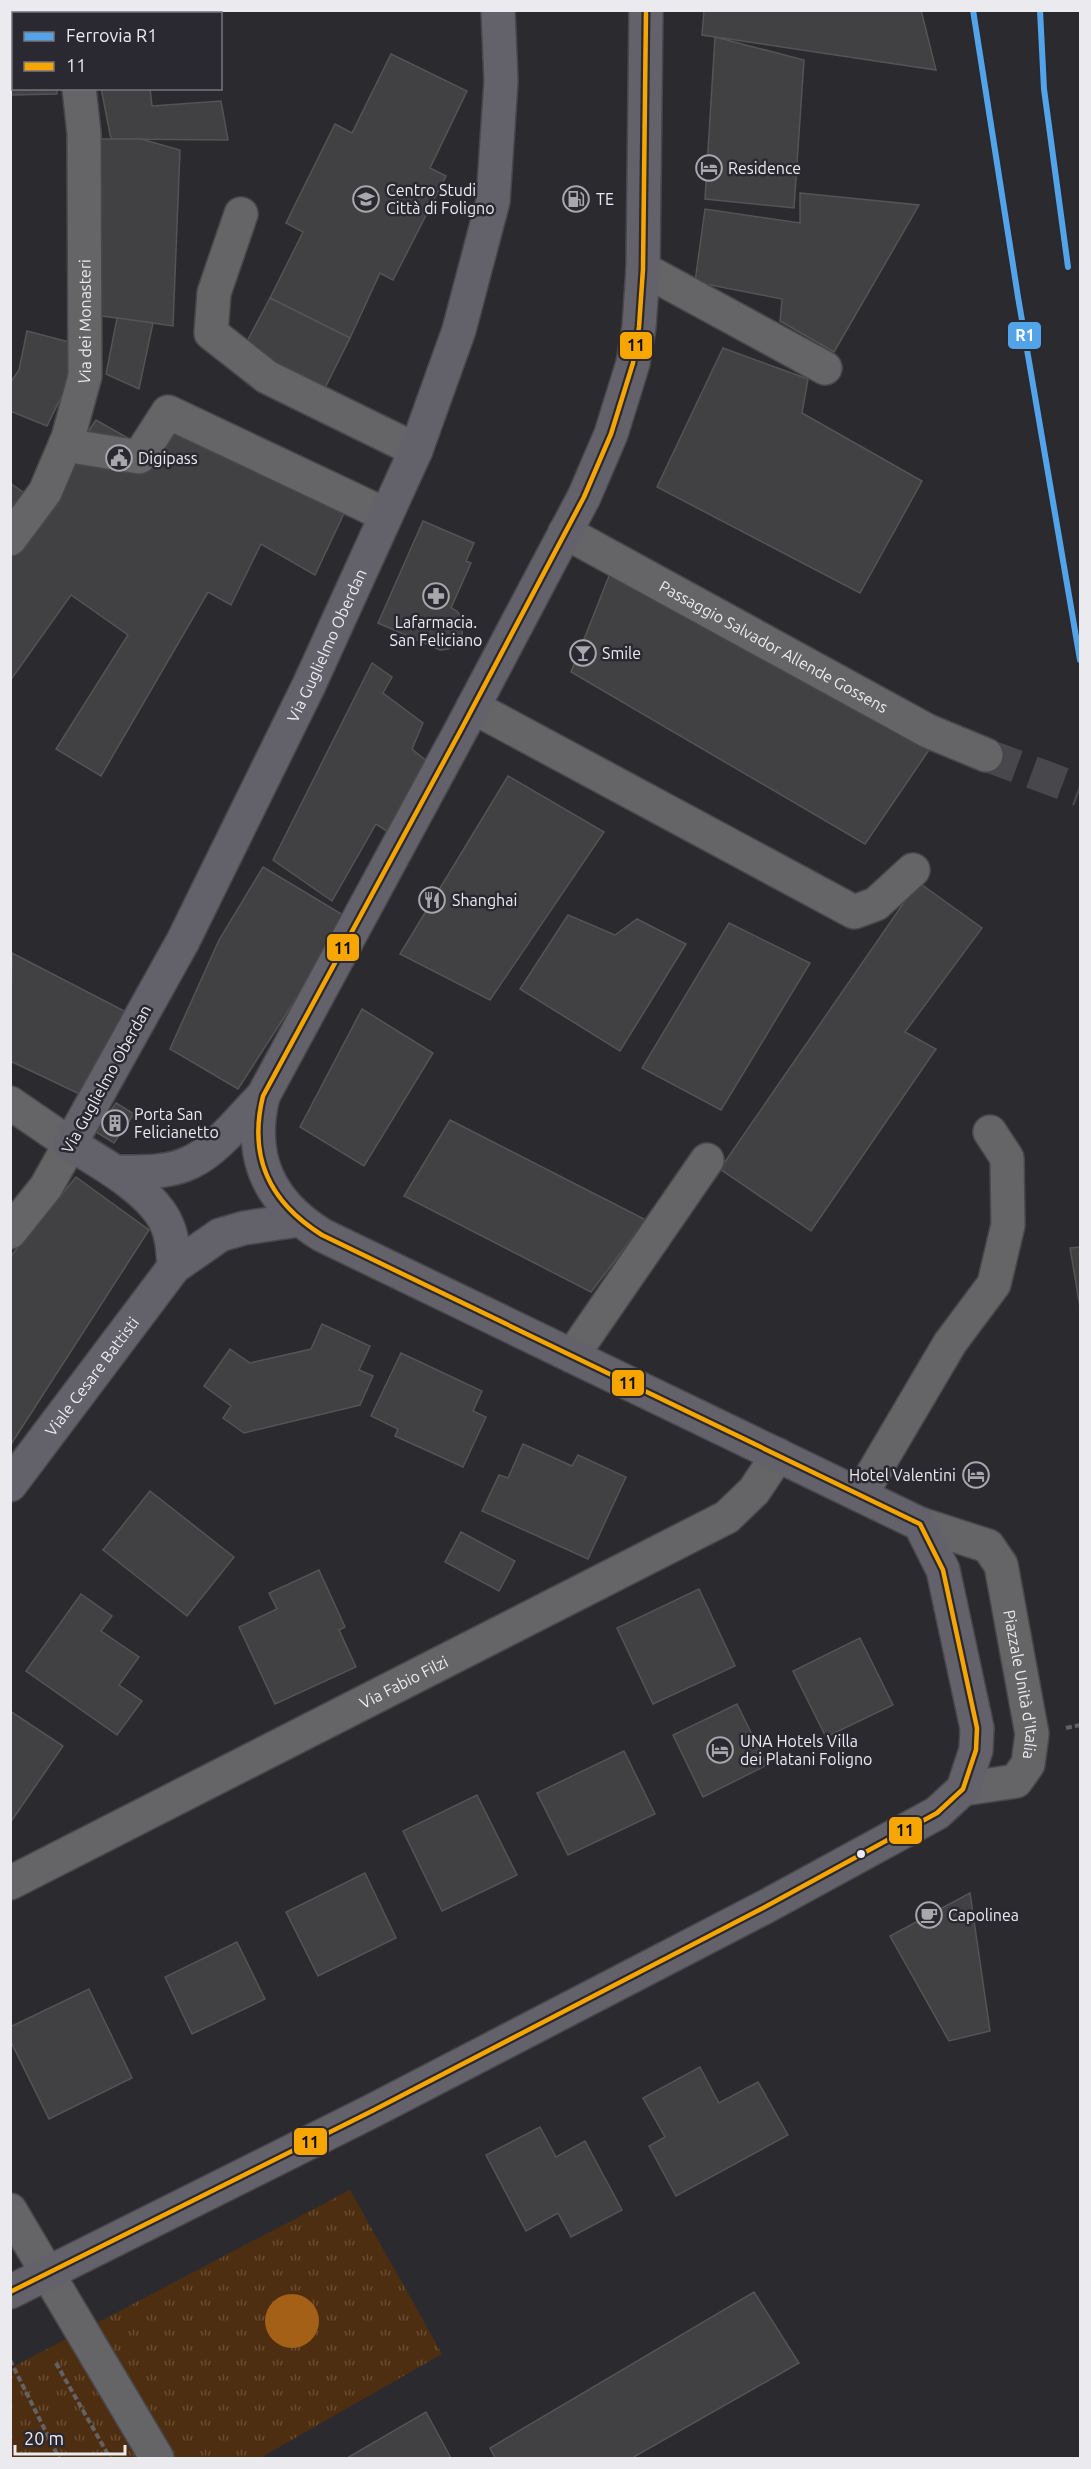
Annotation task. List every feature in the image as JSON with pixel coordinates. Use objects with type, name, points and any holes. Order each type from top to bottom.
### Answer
[{"type":"main road","name":"Via Guglielmo Oberdan","points":[[70,1144],[183,941],[309,685],[416,450],[459,330],[493,201],[501,81],[498,10]]},
{"type":"main road","points":[[118,1172],[170,1169],[191,1163],[207,1152],[263,1096],[584,497],[611,434],[633,363],[639,327],[643,269],[646,10]]},
{"type":"main road","points":[[10,2292],[372,2111],[763,1908],[937,1813],[963,1789],[976,1750],[977,1728],[943,1570],[920,1524],[350,1250],[299,1220],[274,1191],[262,1164],[258,1132],[263,1096]]},
{"type":"main road","points":[[70,1144],[118,1172],[158,1209],[172,1239],[174,1267]]},
{"type":"main road","name":"Viale Cesare Battisti","points":[[10,1485],[174,1267],[220,1236],[244,1228],[299,1220]]},
{"type":"street","name":"Via dei Monasteri","points":[[10,539],[45,492],[65,445],[85,376],[84,133],[79,90]]},
{"type":"street","points":[[242,214],[214,293],[211,333],[267,378],[416,450]]},
{"type":"street","points":[[643,269],[825,368]]},
{"type":"street","points":[[65,445],[139,457],[168,412],[386,515]]},
{"type":"street","name":"Passaggio Salvador Allende Gossens","points":[[565,532],[928,731],[986,755]]},
{"type":"street","points":[[473,707],[854,912],[876,904],[913,870]]},
{"type":"street","points":[[10,1103],[70,1144]]},
{"type":"street","points":[[861,1494],[950,1343],[994,1284],[1008,1225],[1007,1158],[990,1132]]},
{"type":"street","name":"Via Guglielmo Oberdan","points":[[10,1232],[46,1186],[70,1144]]},
{"type":"street","points":[[572,1356],[707,1160]]},
{"type":"street","name":"Via Fabio Filzi","points":[[10,1883],[727,1517],[754,1491],[778,1455]]},
{"type":"street","name":"Piazzale Unità d'Italia","points":[[920,1524],[988,1546],[1001,1565],[1032,1734],[1028,1764],[1016,1781],[963,1789]]},
{"type":"street","points":[[10,2210],[157,2458]]},
{"type":"path","points":[[51,2354],[110,2458]]},
{"type":"path","points":[[10,2360],[58,2457],[51,2458]]},
{"type":"green space","points":[[350,2190],[442,2354],[260,2458],[11,2458],[11,2368]]},
{"type":"shaded area","points":[[292,2294],[302,2296],[311,2302],[317,2311],[319,2321],[317,2331],[311,2340],[302,2346],[292,2348],[282,2346],[273,2340],[267,2331],[265,2321],[267,2311],[273,2302],[282,2296]]},
{"type":"building","points":[[89,10],[139,10],[140,12],[89,12]]},
{"type":"building","points":[[704,10],[921,10],[936,70],[702,35]]},
{"type":"building","points":[[10,18],[12,18],[12,90],[57,90],[57,94],[10,95]]},
{"type":"building","points":[[715,37],[804,60],[794,208],[705,199]]},
{"type":"building","name":"Centro Studi Città di Foligno","points":[[391,54],[467,91],[430,168],[446,176],[393,280],[380,273],[350,338],[270,298],[303,232],[286,223],[335,124],[352,133]]},
{"type":"building","points":[[101,90],[150,90],[152,106],[221,101],[228,140],[111,139]]},
{"type":"building","points":[[92,139],[141,139],[180,150],[173,326],[95,315]]},
{"type":"building","points":[[800,193],[919,205],[834,352],[780,321],[782,299],[695,282],[705,209],[800,223]]},
{"type":"building","points":[[270,298],[350,338],[323,392],[244,347]]},
{"type":"building","points":[[117,318],[153,323],[139,389],[106,374]]},
{"type":"building","points":[[27,331],[73,343],[65,389],[47,426],[10,411],[10,383],[19,370]]},
{"type":"building","points":[[723,348],[808,379],[802,413],[922,481],[860,593],[657,487]]},
{"type":"building","points":[[171,418],[346,509],[315,575],[261,544],[231,605],[208,592],[101,776],[56,749],[128,635],[71,595],[10,681],[10,546],[96,420],[154,453]]},
{"type":"building","points":[[10,483],[30,497],[10,523]]},
{"type":"building","points":[[423,521],[474,543],[466,561],[471,563],[451,608],[457,611],[462,618],[462,636],[449,649],[440,650],[378,623]]},
{"type":"building","points":[[611,571],[931,747],[865,844],[571,672]]},
{"type":"building","points":[[372,663],[392,677],[383,693],[423,723],[412,749],[429,763],[393,835],[376,824],[332,901],[273,860]]},
{"type":"building","points":[[508,776],[604,832],[490,1000],[400,954]]},
{"type":"building","points":[[263,867],[348,918],[238,1089],[170,1049],[219,940]]},
{"type":"building","points":[[918,882],[982,928],[905,1032],[936,1049],[811,1231],[720,1169]]},
{"type":"building","points":[[568,915],[615,935],[637,919],[686,944],[620,1051],[520,989]]},
{"type":"building","points":[[729,923],[810,963],[721,1110],[642,1068]]},
{"type":"building","points":[[12,953],[134,1016],[86,1097],[10,1061]]},
{"type":"building","points":[[362,1009],[433,1053],[364,1166],[300,1127]]},
{"type":"building","name":"Porta San Felicianetto","points":[[116,1103],[134,1114],[114,1143],[96,1132]]},
{"type":"building","points":[[450,1120],[646,1220],[591,1292],[404,1196]]},
{"type":"building","points":[[76,1177],[149,1230],[10,1446],[10,1257]]},
{"type":"building","points":[[1080,1247],[1080,1307],[1070,1248]]},
{"type":"building","points":[[322,1324],[370,1346],[359,1370],[373,1376],[360,1405],[244,1433],[223,1418],[231,1406],[204,1386],[230,1349],[250,1363],[311,1349]]},
{"type":"building","points":[[401,1353],[482,1391],[473,1411],[486,1417],[463,1467],[395,1436],[398,1429],[371,1416]]},
{"type":"building","points":[[523,1444],[572,1466],[578,1455],[626,1477],[588,1559],[482,1511],[499,1475],[508,1478]]},
{"type":"building","points":[[150,1491],[234,1557],[187,1616],[103,1550]]},
{"type":"building","points":[[461,1532],[515,1561],[499,1591],[445,1562]]},
{"type":"building","points":[[319,1570],[345,1627],[339,1630],[356,1667],[275,1704],[239,1627],[277,1609],[269,1593]]},
{"type":"building","points":[[699,1589],[735,1666],[653,1704],[617,1628]]},
{"type":"building","points":[[81,1594],[112,1616],[101,1631],[139,1657],[119,1685],[142,1701],[117,1735],[26,1671]]},
{"type":"building","points":[[860,1638],[893,1705],[826,1737],[793,1671]]},
{"type":"building","name":"UNA Hotels Villa dei Platani Foligno","points":[[737,1704],[767,1765],[703,1797],[673,1735]]},
{"type":"building","points":[[10,1711],[63,1746],[10,1823]]},
{"type":"building","points":[[624,1751],[655,1814],[568,1855],[537,1793]]},
{"type":"building","points":[[477,1795],[517,1875],[442,1911],[403,1831]]},
{"type":"building","points":[[365,1873],[396,1938],[318,1976],[286,1912]]},
{"type":"building","points":[[970,1893],[990,2031],[949,2041],[890,1936]]},
{"type":"building","points":[[237,1942],[265,1999],[192,2034],[165,1977]]},
{"type":"building","points":[[89,1989],[132,2078],[49,2119],[10,2040],[10,2027]]},
{"type":"building","points":[[700,2067],[719,2103],[758,2082],[788,2135],[676,2196],[649,2146],[665,2137],[643,2098]]},
{"type":"building","points":[[540,2127],[556,2157],[585,2141],[622,2210],[571,2237],[558,2213],[526,2231],[486,2155]]},
{"type":"building","points":[[754,2292],[799,2363],[632,2458],[495,2458],[490,2448]]},
{"type":"building","points":[[426,2412],[451,2458],[347,2458]]},
{"type":"tunnel","points":[[986,755],[1080,790]]},
{"type":"rail line","name":"R1","points":[[973,10],[1018,297],[1080,660]]},
{"type":"rail line","name":"R1","points":[[1040,10],[1044,89],[1068,267]]},
{"type":"transit line","name":"11","points":[[10,2292],[372,2111],[763,1908],[937,1813],[963,1789],[976,1750],[977,1728],[943,1570],[920,1524],[322,1235],[288,1208],[276,1193],[261,1158],[258,1139],[263,1096],[584,497],[611,434],[633,363],[639,327],[643,269],[646,10]]},
{"type":"place","name":"Residence","points":[[709,168]]},
{"type":"place","name":"Centro Studi Città di Foligno","points":[[366,199]]},
{"type":"place","name":"TE","points":[[576,199]]},
{"type":"place","name":"Digipass","points":[[119,458]]},
{"type":"place","name":"Lafarmacia. San Feliciano","points":[[436,596]]},
{"type":"place","name":"Smile","points":[[583,653]]},
{"type":"place","name":"Shanghai","points":[[432,900]]},
{"type":"place","name":"Porta San Felicianetto","points":[[115,1123]]},
{"type":"place","name":"Hotel Valentini","points":[[976,1475]]},
{"type":"place","name":"UNA Hotels Villa dei Platani Foligno","points":[[720,1750]]},
{"type":"place","name":"Capolinea","points":[[929,1915]]}]
